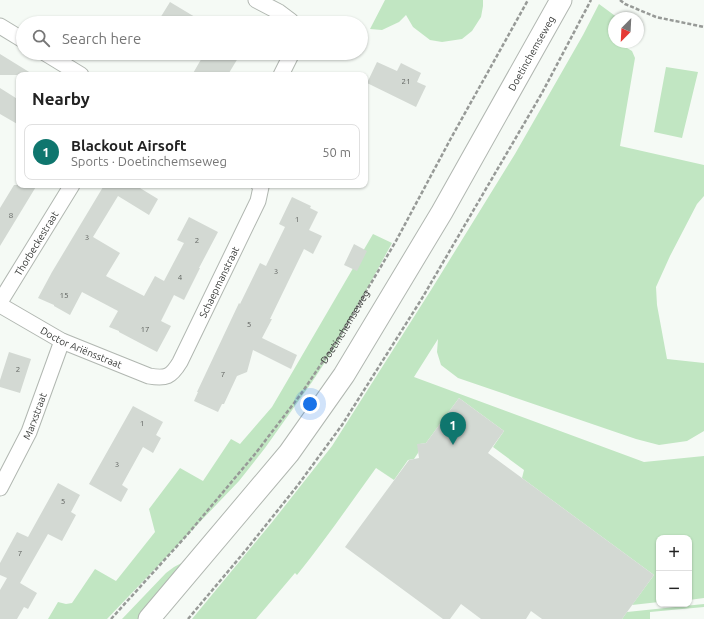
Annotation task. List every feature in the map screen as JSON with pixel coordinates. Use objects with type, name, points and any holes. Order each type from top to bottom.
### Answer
[{"type":"main road","name":"Doetinchemseweg","points":[[149,619],[289,453],[344,375],[442,212],[560,0]]},
{"type":"street","points":[[256,0],[284,16]]},
{"type":"street","points":[[0,26],[16,36]]},
{"type":"street","points":[[56,60],[76,72]]},
{"type":"street","points":[[282,72],[288,60]]},
{"type":"street","name":"Thorbeckestraat","points":[[0,303],[70,188]]},
{"type":"street","name":"Schaepmanstraat","points":[[168,376],[175,370],[180,362],[258,201],[261,188]]},
{"type":"street","name":"Doctor Ariënsstraat","points":[[0,303],[62,341],[149,376],[159,378],[168,376]]},
{"type":"street","name":"Marxstraat","points":[[0,488],[29,432],[62,341]]},
{"type":"path","name":"Doetinchemseweg","points":[[111,619],[192,529],[255,454],[301,394],[338,339],[396,241],[528,0]]},
{"type":"path","points":[[620,0],[625,4],[656,17],[704,27]]},
{"type":"green space","points":[[385,0],[483,0],[483,6],[481,17],[472,31],[462,39],[442,42],[430,40],[413,27],[406,15],[399,22],[382,30],[370,29]]},
{"type":"green space","points":[[599,4],[610,12],[608,12],[608,48],[627,48],[632,51],[635,58],[620,146],[704,165],[704,196],[697,204],[656,287],[657,305],[667,359],[704,363],[704,431],[687,441],[659,445],[636,439],[458,378],[441,365],[437,352],[438,339],[414,377],[644,462],[704,456],[704,598],[692,600],[692,535],[656,535],[656,602],[632,605],[654,575],[522,478],[524,470],[493,447],[504,431],[459,398],[426,443],[420,444],[418,453],[414,459],[408,460],[394,480],[376,468],[297,575],[295,573],[256,619],[192,619],[273,521],[332,446],[515,154]]},
{"type":"green space","points":[[666,67],[698,72],[682,138],[654,132]]},
{"type":"green space","points":[[373,234],[392,243],[337,344],[265,448],[239,481],[107,619],[48,619],[58,602],[66,604],[72,603],[95,569],[116,581],[155,532],[149,509],[180,468],[203,481],[231,439],[240,444],[272,407]]},
{"type":"green space","points":[[191,558],[139,619],[122,619],[166,573]]},
{"type":"green space","points":[[704,604],[704,607],[650,612],[650,619],[622,619],[627,612],[675,607],[692,607],[692,605]]},
{"type":"building","points":[[170,2],[193,16],[161,16]]},
{"type":"building","points":[[0,54],[29,72],[16,72],[16,75],[0,75]]},
{"type":"building","points":[[201,60],[237,60],[230,72],[194,72]]},
{"type":"building","points":[[377,62],[397,71],[401,63],[421,73],[417,82],[426,86],[416,107],[368,83]]},
{"type":"building","points":[[0,88],[16,98],[16,123],[0,114]]},
{"type":"building","points":[[14,185],[16,185],[16,188],[35,188],[0,246],[0,208]]},
{"type":"building","points":[[102,188],[140,188],[158,199],[149,215],[118,196],[93,237],[120,253],[106,276],[144,296],[155,276],[164,281],[184,243],[177,240],[189,217],[218,232],[184,300],[174,295],[161,321],[171,326],[157,352],[109,327],[118,311],[82,292],[70,315],[54,305],[38,298]]},
{"type":"building","points":[[292,197],[311,206],[310,208],[318,212],[309,230],[322,236],[313,254],[304,249],[262,338],[297,355],[291,369],[253,350],[247,372],[237,376],[224,404],[222,404],[218,412],[194,401],[197,392],[239,303],[240,304],[260,263],[266,266],[285,227],[279,224]]},
{"type":"building","points":[[354,244],[367,251],[357,271],[344,265]]},
{"type":"building","points":[[9,352],[31,359],[20,393],[0,387],[0,380]]},
{"type":"building","points":[[459,398],[504,431],[488,453],[654,575],[622,619],[542,619],[531,611],[526,619],[481,619],[461,604],[450,619],[443,619],[345,547],[409,460],[419,458],[417,444],[426,443]]},
{"type":"building","points":[[133,406],[163,422],[156,435],[161,438],[153,453],[143,447],[122,485],[128,489],[121,502],[89,484]]},
{"type":"building","points":[[58,483],[80,495],[71,512],[76,515],[62,541],[48,534],[20,583],[37,593],[28,609],[24,607],[17,619],[0,619],[0,590],[7,578],[0,575],[0,563],[17,532],[28,537]]},
{"type":"place","name":"Blackout Airsoft","points":[[453,445]]}]
